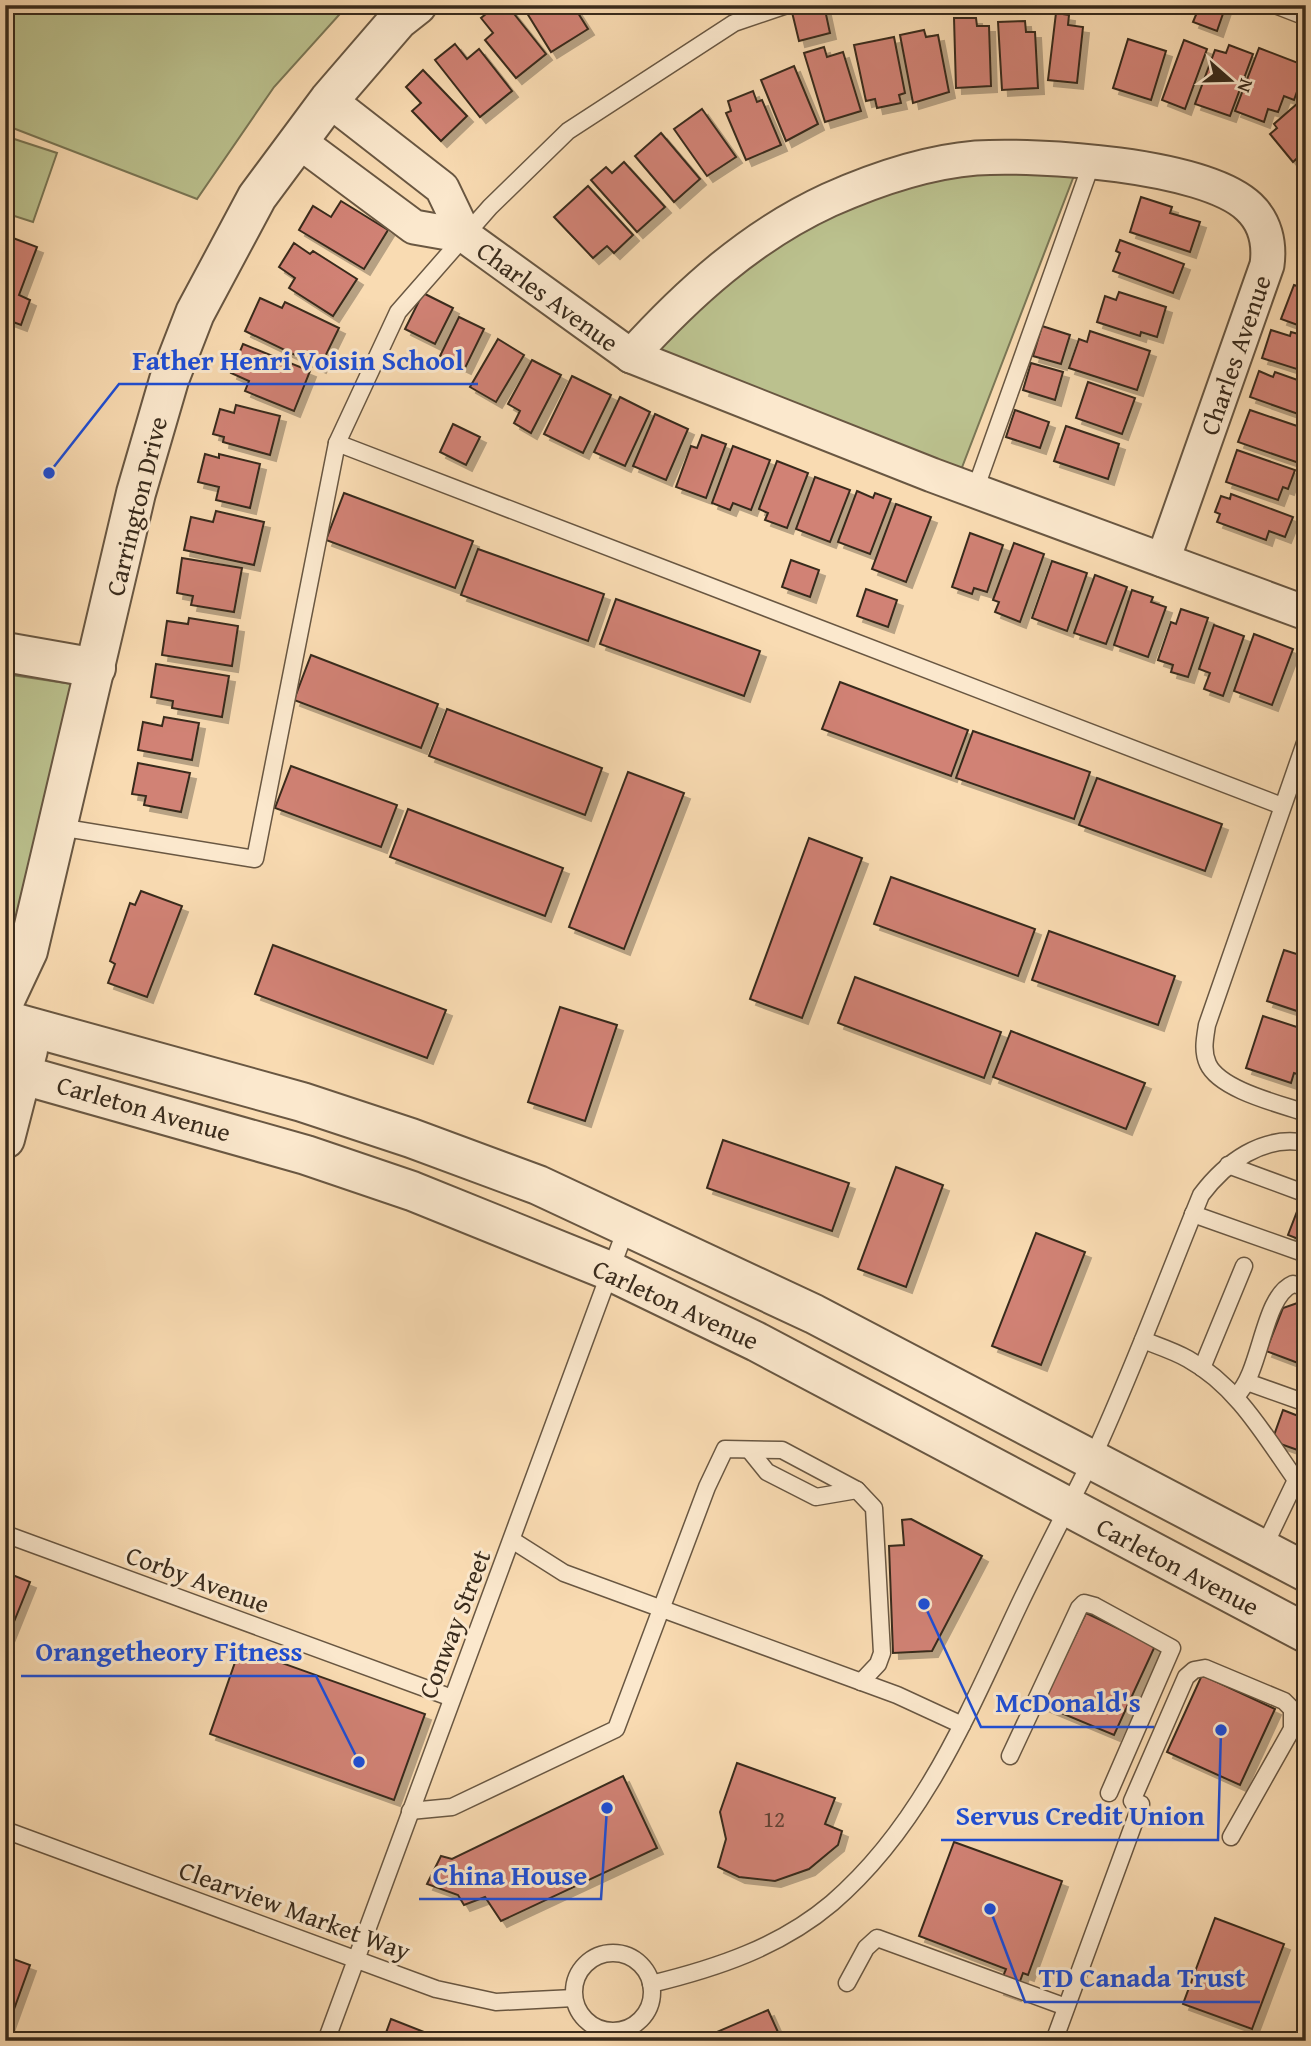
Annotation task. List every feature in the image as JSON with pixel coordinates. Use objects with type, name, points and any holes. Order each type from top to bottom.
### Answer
[{"type":"street","name":"Carrington Drive","points":[[5,1139],[29,951],[136,494],[169,380],[201,302],[257,197],[329,100],[398,20],[417,5]]},
{"type":"street","name":"Charles Avenue","points":[[329,100],[442,188],[465,236]]},
{"type":"street","name":"Charles Avenue","points":[[297,140],[414,227],[465,236],[631,356],[975,491],[1306,613]]},
{"type":"street","name":"Charles Avenue","points":[[631,356],[699,286],[768,233],[830,200],[914,170],[975,158],[1092,162],[1178,177],[1233,196],[1248,206],[1259,220],[1269,250],[1267,265],[1163,560]]},
{"type":"street","points":[[5,652],[96,668]]},
{"type":"street","name":"Carrington Drive","points":[[5,1000],[29,951]]},
{"type":"street","name":"Carleton Avenue","points":[[19,1023],[200,1072],[399,1134],[538,1185],[628,1224],[814,1314],[1306,1572]]},
{"type":"street","name":"Carleton Avenue","points":[[14,1072],[306,1155],[412,1191],[610,1272],[757,1342],[1065,1508],[1306,1633]]},
{"type":"lane","points":[[59,827],[255,859],[337,443],[398,312],[490,206],[568,131],[734,23],[787,5]]},
{"type":"lane","points":[[1275,5],[1306,17]]},
{"type":"lane","points":[[975,491],[1092,162]]},
{"type":"lane","points":[[337,443],[1282,806]]},
{"type":"lane","points":[[1306,740],[1207,1025],[1204,1046],[1208,1064],[1229,1085],[1306,1113]]},
{"type":"lane","points":[[651,1984],[684,1978],[749,1954],[807,1923],[834,1902],[871,1866],[898,1833],[931,1784],[962,1725],[1065,1508],[1091,1460],[1201,1195],[1227,1165],[1261,1146],[1293,1140],[1306,1143]]},
{"type":"lane","points":[[1227,1165],[1304,1193]]},
{"type":"lane","points":[[1194,1214],[1306,1254]]},
{"type":"lane","name":"Conway Street","points":[[326,2041],[628,1224]]},
{"type":"lane","points":[[1202,1368],[1244,1266]]},
{"type":"lane","points":[[1236,1396],[1247,1382],[1279,1296],[1286,1287],[1293,1284],[1306,1287]]},
{"type":"lane","points":[[1143,1340],[1202,1368],[1236,1396],[1301,1482],[1263,1549]]},
{"type":"lane","points":[[1247,1382],[1306,1403]]},
{"type":"lane","points":[[410,1811],[452,1807],[616,1729],[707,1487],[725,1448],[750,1451],[782,1450],[857,1490],[874,1508],[882,1653],[878,1664],[861,1682]]},
{"type":"lane","points":[[750,1451],[767,1472],[816,1497],[857,1490]]},
{"type":"lane","name":"Corby Avenue","points":[[5,1534],[452,1698]]},
{"type":"lane","points":[[512,1540],[564,1573],[861,1682],[962,1725]]},
{"type":"lane","points":[[1010,1756],[1079,1608],[1084,1604],[1095,1606],[1172,1648],[1109,1793]]},
{"type":"lane","points":[[1054,2041],[1137,1803],[1186,1677],[1194,1670],[1205,1668],[1284,1701],[1292,1709],[1292,1729],[1231,1837]]},
{"type":"lane","name":"Clearview Market Way","points":[[5,1830],[436,1989],[496,2003],[574,1998]]},
{"type":"lane","points":[[847,1983],[866,1948],[877,1938],[1066,2007]]},
{"type":"lane","points":[[606,1953],[631,1957],[641,1965],[651,1984],[647,2011],[640,2020],[624,2030],[608,2031],[587,2022],[574,1998],[577,1976],[584,1965],[606,1953]]},
{"type":"green space","points":[[5,5],[348,5],[274,87],[197,199],[5,125]]},
{"type":"green space","points":[[5,136],[57,153],[33,222],[5,213]]},
{"type":"green space","points":[[1080,160],[956,483],[631,356],[699,286],[914,170]]},
{"type":"green space","points":[[5,674],[72,684],[5,963]]},
{"type":"building","points":[[497,5],[507,5],[546,54],[516,78],[485,40],[493,33],[481,18]]},
{"type":"building","points":[[522,5],[573,5],[588,29],[551,52]]},
{"type":"building","points":[[824,5],[830,33],[799,41],[791,8]]},
{"type":"building","points":[[1200,5],[1226,5],[1217,31],[1193,22]]},
{"type":"building","points":[[1056,13],[1069,15],[1068,25],[1083,27],[1077,83],[1048,80]]},
{"type":"building","points":[[954,18],[976,18],[977,26],[989,26],[991,86],[956,88]]},
{"type":"building","points":[[1025,21],[1026,32],[1035,32],[1038,88],[1002,90],[998,22]]},
{"type":"building","points":[[924,30],[926,37],[938,35],[949,92],[913,103],[900,35]]},
{"type":"building","points":[[894,37],[905,93],[899,95],[901,103],[877,108],[875,99],[866,101],[854,45]]},
{"type":"building","points":[[1128,39],[1166,51],[1151,100],[1113,88]]},
{"type":"building","points":[[1184,40],[1207,49],[1185,109],[1162,100]]},
{"type":"building","points":[[455,44],[467,59],[479,49],[512,91],[480,117],[435,60]]},
{"type":"building","points":[[1229,45],[1253,54],[1230,116],[1195,104],[1215,50],[1226,53]]},
{"type":"building","points":[[824,47],[827,57],[843,52],[861,111],[825,122],[804,53]]},
{"type":"building","points":[[1259,48],[1306,66],[1294,100],[1284,96],[1278,112],[1268,109],[1264,122],[1235,111]]},
{"type":"building","points":[[794,66],[818,124],[786,141],[761,80]]},
{"type":"building","points":[[423,70],[467,116],[441,141],[412,111],[421,103],[406,87]]},
{"type":"building","points":[[753,91],[757,102],[762,100],[781,145],[746,160],[726,113],[731,111],[728,101]]},
{"type":"building","points":[[1306,96],[1306,150],[1293,162],[1270,134],[1277,128],[1274,124]]},
{"type":"building","points":[[702,109],[736,157],[707,176],[674,129]]},
{"type":"building","points":[[661,133],[700,179],[674,202],[635,156]]},
{"type":"building","points":[[624,162],[665,207],[637,232],[591,180],[606,167],[612,173]]},
{"type":"building","points":[[588,186],[633,235],[614,253],[607,246],[593,258],[554,217]]},
{"type":"building","points":[[1141,197],[1172,207],[1170,213],[1200,222],[1190,252],[1130,232]]},
{"type":"building","points":[[341,201],[388,230],[364,269],[299,230],[313,206],[331,217]]},
{"type":"building","points":[[5,235],[37,247],[19,295],[30,300],[21,325],[5,319]]},
{"type":"building","points":[[1120,240],[1184,264],[1173,293],[1113,271],[1120,253],[1116,251]]},
{"type":"building","points":[[294,243],[310,254],[313,251],[357,279],[333,316],[289,288],[295,278],[279,267]]},
{"type":"building","points":[[1294,285],[1306,289],[1306,328],[1281,319]]},
{"type":"building","points":[[1119,292],[1166,307],[1157,337],[1141,332],[1140,336],[1097,322],[1105,296],[1116,300]]},
{"type":"building","points":[[423,293],[453,308],[435,344],[405,329]]},
{"type":"building","points":[[260,298],[282,308],[285,302],[339,328],[320,367],[245,331]]},
{"type":"building","points":[[459,317],[484,329],[465,368],[440,356]]},
{"type":"building","points":[[1042,326],[1070,335],[1061,364],[1033,356]]},
{"type":"building","points":[[1271,330],[1290,336],[1291,332],[1306,336],[1306,372],[1262,358]]},
{"type":"building","points":[[1090,331],[1150,351],[1137,390],[1069,368],[1079,339],[1087,342]]},
{"type":"building","points":[[498,339],[524,355],[496,402],[470,387]]},
{"type":"building","points":[[243,344],[310,371],[294,411],[245,391],[249,381],[231,373]]},
{"type":"building","points":[[532,360],[561,375],[531,433],[514,423],[520,411],[508,404]]},
{"type":"building","points":[[1031,363],[1063,372],[1055,400],[1023,390]]},
{"type":"building","points":[[1259,371],[1273,377],[1275,372],[1306,383],[1306,401],[1301,415],[1250,397]]},
{"type":"building","points":[[572,376],[611,395],[583,453],[544,434]]},
{"type":"building","points":[[1088,382],[1135,398],[1122,434],[1076,418]]},
{"type":"building","points":[[620,397],[650,412],[625,466],[594,452]]},
{"type":"building","points":[[236,405],[280,416],[270,455],[223,442],[224,437],[213,434],[220,409],[234,413]]},
{"type":"building","points":[[1015,410],[1049,422],[1040,448],[1006,437]]},
{"type":"building","points":[[1250,410],[1306,429],[1306,453],[1302,464],[1238,442]]},
{"type":"building","points":[[655,414],[688,429],[666,480],[633,466]]},
{"type":"building","points":[[453,424],[480,437],[466,465],[440,452]]},
{"type":"building","points":[[1066,426],[1119,444],[1108,479],[1054,461]]},
{"type":"building","points":[[702,435],[726,444],[706,498],[676,487],[691,446],[697,448]]},
{"type":"building","points":[[733,446],[770,460],[751,510],[733,503],[730,510],[712,503]]},
{"type":"building","points":[[1237,450],[1295,470],[1288,489],[1283,487],[1278,500],[1226,482]]},
{"type":"building","points":[[205,454],[219,458],[219,454],[260,464],[250,508],[216,500],[219,487],[198,482]]},
{"type":"building","points":[[777,461],[808,473],[787,528],[765,520],[768,513],[759,509]]},
{"type":"building","points":[[815,477],[850,490],[830,542],[796,529]]},
{"type":"building","points":[[857,491],[873,498],[875,493],[891,499],[870,554],[838,542]]},
{"type":"building","points":[[344,493],[473,541],[455,588],[326,540]]},
{"type":"building","points":[[1231,494],[1293,517],[1285,537],[1269,531],[1266,540],[1217,522],[1220,514],[1215,512],[1221,496],[1230,499]]},
{"type":"building","points":[[896,504],[931,517],[906,582],[872,569]]},
{"type":"building","points":[[216,511],[264,522],[254,565],[184,550],[191,517],[213,522]]},
{"type":"building","points":[[970,533],[1003,545],[987,592],[974,588],[972,594],[952,587]]},
{"type":"building","points":[[1014,543],[1044,554],[1020,622],[995,612],[999,602],[993,600]]},
{"type":"building","points":[[478,549],[604,594],[588,641],[461,595]]},
{"type":"building","points":[[182,558],[242,568],[234,612],[191,605],[193,596],[177,593]]},
{"type":"building","points":[[791,560],[819,570],[810,597],[782,587]]},
{"type":"building","points":[[1052,561],[1087,573],[1067,631],[1032,618]]},
{"type":"building","points":[[1095,575],[1127,587],[1106,644],[1074,633]]},
{"type":"building","points":[[866,589],[897,600],[888,627],[857,616]]},
{"type":"building","points":[[1132,590],[1153,597],[1151,602],[1166,607],[1148,657],[1114,645]]},
{"type":"building","points":[[616,599],[760,651],[744,696],[600,644]]},
{"type":"building","points":[[1181,609],[1208,618],[1188,677],[1171,672],[1173,665],[1158,660],[1171,622],[1176,624]]},
{"type":"building","points":[[189,618],[238,626],[232,666],[162,655],[167,621],[188,624]]},
{"type":"building","points":[[1214,625],[1244,636],[1223,696],[1204,689],[1210,673],[1199,669]]},
{"type":"building","points":[[1254,634],[1293,649],[1272,705],[1234,691]]},
{"type":"building","points":[[311,655],[438,704],[421,748],[294,700]]},
{"type":"building","points":[[156,664],[229,676],[222,717],[172,708],[173,701],[151,697]]},
{"type":"building","points":[[840,682],[968,730],[951,776],[822,729]]},
{"type":"building","points":[[447,709],[602,768],[585,815],[429,756]]},
{"type":"building","points":[[164,717],[199,723],[192,760],[138,750],[143,722],[162,726]]},
{"type":"building","points":[[973,731],[1090,772],[1074,819],[956,778]]},
{"type":"building","points":[[138,763],[190,773],[181,812],[144,805],[146,796],[132,794]]},
{"type":"building","points":[[291,766],[397,805],[381,847],[275,808]]},
{"type":"building","points":[[628,772],[684,793],[624,949],[569,927]]},
{"type":"building","points":[[1097,778],[1222,824],[1205,871],[1079,825]]},
{"type":"building","points":[[408,809],[563,868],[545,916],[390,857]]},
{"type":"building","points":[[809,838],[862,858],[802,1018],[750,999]]},
{"type":"building","points":[[891,877],[1035,929],[1018,976],[874,924]]},
{"type":"building","points":[[141,891],[182,906],[147,997],[108,983],[115,964],[110,961],[130,903],[135,905]]},
{"type":"building","points":[[1049,931],[1175,976],[1158,1025],[1032,980]]},
{"type":"building","points":[[273,945],[446,1010],[427,1058],[255,994]]},
{"type":"building","points":[[1284,950],[1306,957],[1306,1014],[1267,1001]]},
{"type":"building","points":[[855,977],[1001,1032],[984,1078],[838,1023]]},
{"type":"building","points":[[560,1007],[617,1025],[585,1121],[528,1102]]},
{"type":"building","points":[[1263,1016],[1306,1030],[1306,1077],[1294,1073],[1291,1083],[1246,1068]]},
{"type":"building","points":[[1011,1031],[1145,1083],[1126,1129],[993,1077]]},
{"type":"building","points":[[723,1140],[849,1183],[832,1231],[707,1188]]},
{"type":"building","points":[[896,1167],[943,1185],[906,1287],[858,1269]]},
{"type":"building","points":[[1306,1188],[1306,1242],[1288,1235]]},
{"type":"building","points":[[1036,1233],[1085,1252],[1041,1365],[992,1346]]},
{"type":"building","points":[[1306,1300],[1306,1366],[1266,1351],[1283,1308]]},
{"type":"building","points":[[1283,1410],[1306,1419],[1306,1453],[1272,1441]]},
{"type":"building","points":[[911,1519],[982,1556],[932,1651],[893,1653],[889,1546],[904,1545],[902,1520]]},
{"type":"building","points":[[5,1572],[30,1582],[5,1644]]},
{"type":"building","points":[[1086,1613],[1155,1646],[1114,1735],[1042,1705]]},
{"type":"building","points":[[240,1648],[425,1714],[394,1800],[210,1734]]},
{"type":"building","points":[[1202,1675],[1275,1709],[1240,1785],[1167,1752]]},
{"type":"building","points":[[737,1763],[835,1798],[825,1824],[842,1831],[838,1845],[809,1869],[775,1881],[739,1877],[718,1867],[726,1839],[720,1812]]},
{"type":"building","points":[[623,1776],[657,1848],[501,1921],[485,1897],[464,1905],[458,1895],[427,1884],[441,1856],[452,1859]]},
{"type":"building","points":[[954,1842],[1062,1881],[1028,1975],[1023,1973],[1015,1995],[998,1989],[1006,1969],[919,1936]]},
{"type":"building","points":[[1215,1918],[1284,1944],[1252,2029],[1183,2004]]},
{"type":"building","points":[[5,1956],[30,1965],[5,2034]]},
{"type":"building","points":[[768,2010],[782,2041],[696,2041]]},
{"type":"building","points":[[391,2019],[447,2041],[383,2041]]},
{"type":"place","name":"Father Henri Voisin School","points":[[49,473]]},
{"type":"place","name":"McDonald's","points":[[924,1604]]},
{"type":"place","name":"Servus Credit Union","points":[[1221,1730]]},
{"type":"place","name":"Orangetheory Fitness","points":[[359,1762]]},
{"type":"place","name":"China House","points":[[607,1808]]},
{"type":"place","name":"TD Canada Trust","points":[[990,1909]]}]
